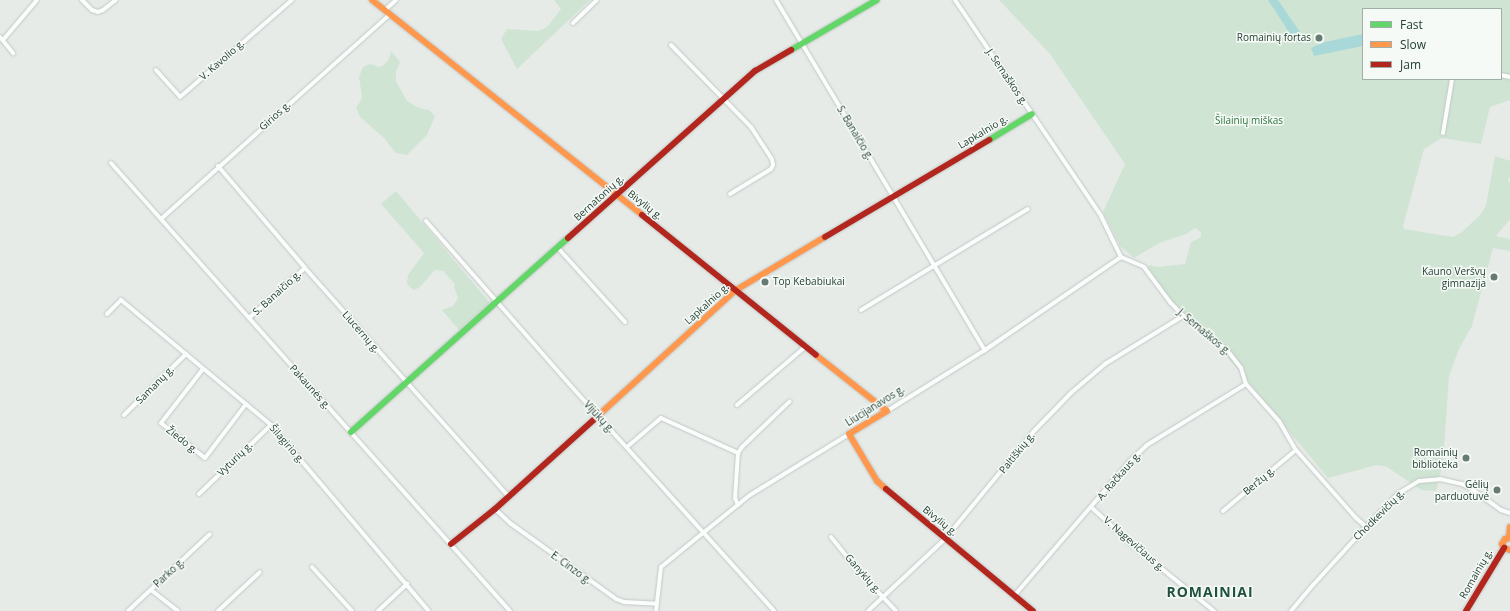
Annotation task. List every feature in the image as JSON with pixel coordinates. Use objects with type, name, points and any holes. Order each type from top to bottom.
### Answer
[{"type":"street","points":[[13,53],[1,38],[37,0]]},
{"type":"street","points":[[82,0],[92,10],[98,12],[104,10],[116,0]]},
{"type":"street","name":"V. Kavolio g.","points":[[156,70],[180,97],[292,0]]},
{"type":"street","name":"Bivylių g.","points":[[372,0],[616,196],[887,410]]},
{"type":"street","name":"Girios g.","points":[[161,219],[387,12],[396,0]]},
{"type":"street","points":[[573,23],[597,0]]},
{"type":"street","name":"S. Banaičio g.","points":[[776,0],[985,350]]},
{"type":"street","name":"Bernatonių g.","points":[[351,432],[755,71],[877,0]]},
{"type":"street","name":"J. Semaškos g.","points":[[955,0],[1102,216],[1121,257],[1144,267],[1170,302],[1183,316],[1227,350],[1241,368],[1246,384],[1280,421],[1296,450],[1354,517],[1366,527]]},
{"type":"street","points":[[671,45],[724,99],[757,136],[772,159],[774,165],[771,170],[730,194]]},
{"type":"street","points":[[1443,133],[1452,80]]},
{"type":"street","name":"Lapkalnio g.","points":[[451,544],[495,509],[736,290],[1032,114]]},
{"type":"street","name":"Pakaunės g.","points":[[111,163],[510,611]]},
{"type":"street","name":"Liucernų g.","points":[[218,166],[406,383],[508,496]]},
{"type":"street","points":[[861,310],[1028,209]]},
{"type":"street","name":"Vijūkų g.","points":[[426,221],[774,611]]},
{"type":"street","points":[[558,248],[625,322]]},
{"type":"street","name":"Liucijanavos g.","points":[[656,611],[661,567],[738,505],[768,483],[985,350],[1121,257]]},
{"type":"street","name":"S. Banaičio g.","points":[[249,318],[305,268]]},
{"type":"street","name":"Šilagirio g.","points":[[107,314],[121,300],[271,425],[429,611]]},
{"type":"street","name":"Paltiškių g.","points":[[868,611],[945,539],[1035,430],[1072,392],[1105,364],[1183,316]]},
{"type":"street","points":[[737,405],[806,346]]},
{"type":"street","name":"Samanų g.","points":[[124,415],[186,354]]},
{"type":"street","name":"Žiedo g.","points":[[204,369],[161,424],[204,458],[246,404]]},
{"type":"street","name":"A. Račkaus g.","points":[[1014,596],[1130,461],[1147,445],[1246,384]]},
{"type":"street","points":[[738,505],[734,498],[738,453],[742,447],[790,401]]},
{"type":"street","points":[[627,447],[661,418],[738,453]]},
{"type":"street","name":"Vyturių g.","points":[[199,494],[271,425]]},
{"type":"street","name":"Bivylių g.","points":[[849,434],[877,481],[1033,611]]},
{"type":"street","name":"Beržų g.","points":[[1223,511],[1296,450]]},
{"type":"street","name":"Chodkevičių g.","points":[[1291,611],[1366,527],[1399,493],[1419,481],[1440,479],[1462,484],[1472,489],[1501,510],[1510,513]]},
{"type":"street","name":"V. Nagevičiaus g.","points":[[1091,507],[1135,547],[1214,611]]},
{"type":"street","name":"E. Cinzo g.","points":[[495,509],[510,523],[616,599],[624,602],[657,604]]},
{"type":"street","points":[[1510,527],[1510,538]]},
{"type":"street","name":"Parko g.","points":[[128,611],[210,534]]},
{"type":"street","name":"Ganyklų g.","points":[[831,537],[860,573],[896,611]]},
{"type":"street","name":"Romainių g.","points":[[1466,611],[1498,556],[1507,549],[1502,542],[1505,539],[1510,538]]},
{"type":"street","points":[[312,567],[352,611]]},
{"type":"street","points":[[218,611],[260,572]]},
{"type":"street","points":[[378,611],[407,584]]},
{"type":"street","points":[[152,590],[178,611]]},
{"type":"green space","points":[[554,0],[590,0],[517,69],[501,39],[507,29],[538,31],[547,27],[561,9]]},
{"type":"green space","name":"Šilainių miškas","points":[[999,0],[1510,0],[1510,100],[1490,107],[1481,144],[1442,138],[1424,149],[1403,226],[1404,229],[1453,237],[1462,232],[1481,214],[1486,205],[1495,156],[1510,161],[1510,176],[1508,180],[1510,183],[1510,219],[1496,236],[1510,239],[1510,251],[1493,248],[1472,326],[1459,349],[1449,376],[1443,464],[1436,491],[1421,490],[1387,467],[1377,465],[1328,478],[1208,334],[1181,311],[1147,271],[1149,265],[1158,267],[1185,264],[1191,242],[1201,237],[1201,232],[1195,228],[1186,234],[1159,243],[1134,258],[1120,246],[1103,212],[1125,164],[1050,54]]},
{"type":"green space","points":[[391,51],[400,62],[396,72],[396,81],[407,101],[419,108],[429,110],[435,116],[427,135],[407,155],[396,153],[383,137],[360,117],[356,108],[362,98],[359,77],[363,67],[370,64],[379,67],[384,65],[389,59]]},
{"type":"green space","points":[[396,191],[490,303],[459,330],[442,310],[453,306],[458,298],[454,287],[455,284],[443,271],[435,270],[419,288],[413,290],[407,284],[408,275],[424,253],[381,204]]},
{"type":"water","points":[[1268,0],[1278,0],[1302,35],[1301,44],[1294,40]]},
{"type":"water","points":[[1362,34],[1362,46],[1314,56],[1311,48],[1325,42]]},
{"type":"traffic: fast","points":[[791,50],[877,0]]},
{"type":"traffic: fast","points":[[989,140],[1032,114]]},
{"type":"traffic: fast","points":[[351,432],[568,238]]},
{"type":"traffic: slow","points":[[372,0],[642,215]]},
{"type":"traffic: slow","points":[[600,414],[736,290],[825,237]]},
{"type":"traffic: slow","points":[[816,355],[887,411],[849,434],[877,481],[886,489]]},
{"type":"traffic: slow","points":[[1509,538],[1510,527]]},
{"type":"traffic: slow","points":[[1510,538],[1505,539],[1502,544],[1504,548],[1510,550]]},
{"type":"traffic: jam","points":[[568,238],[755,71],[791,50]]},
{"type":"traffic: jam","points":[[825,237],[989,140]]},
{"type":"traffic: jam","points":[[642,215],[816,355]]},
{"type":"traffic: jam","points":[[451,544],[495,509],[600,414]]},
{"type":"traffic: jam","points":[[886,489],[1033,611]]},
{"type":"traffic: jam","points":[[1466,611],[1504,548]]},
{"type":"place","name":"Romainių fortas","points":[[1319,38]]},
{"type":"place","name":"Kauno Veršvų gimnazija","points":[[1494,277]]},
{"type":"place","name":"Top Kebabiukai","points":[[765,282]]},
{"type":"place","name":"Romainių biblioteka","points":[[1466,458]]},
{"type":"place","name":"Gėlių parduotuvė","points":[[1497,490]]},
{"type":"district","name":"ROMAINIAI","points":[[1210,592]]}]
